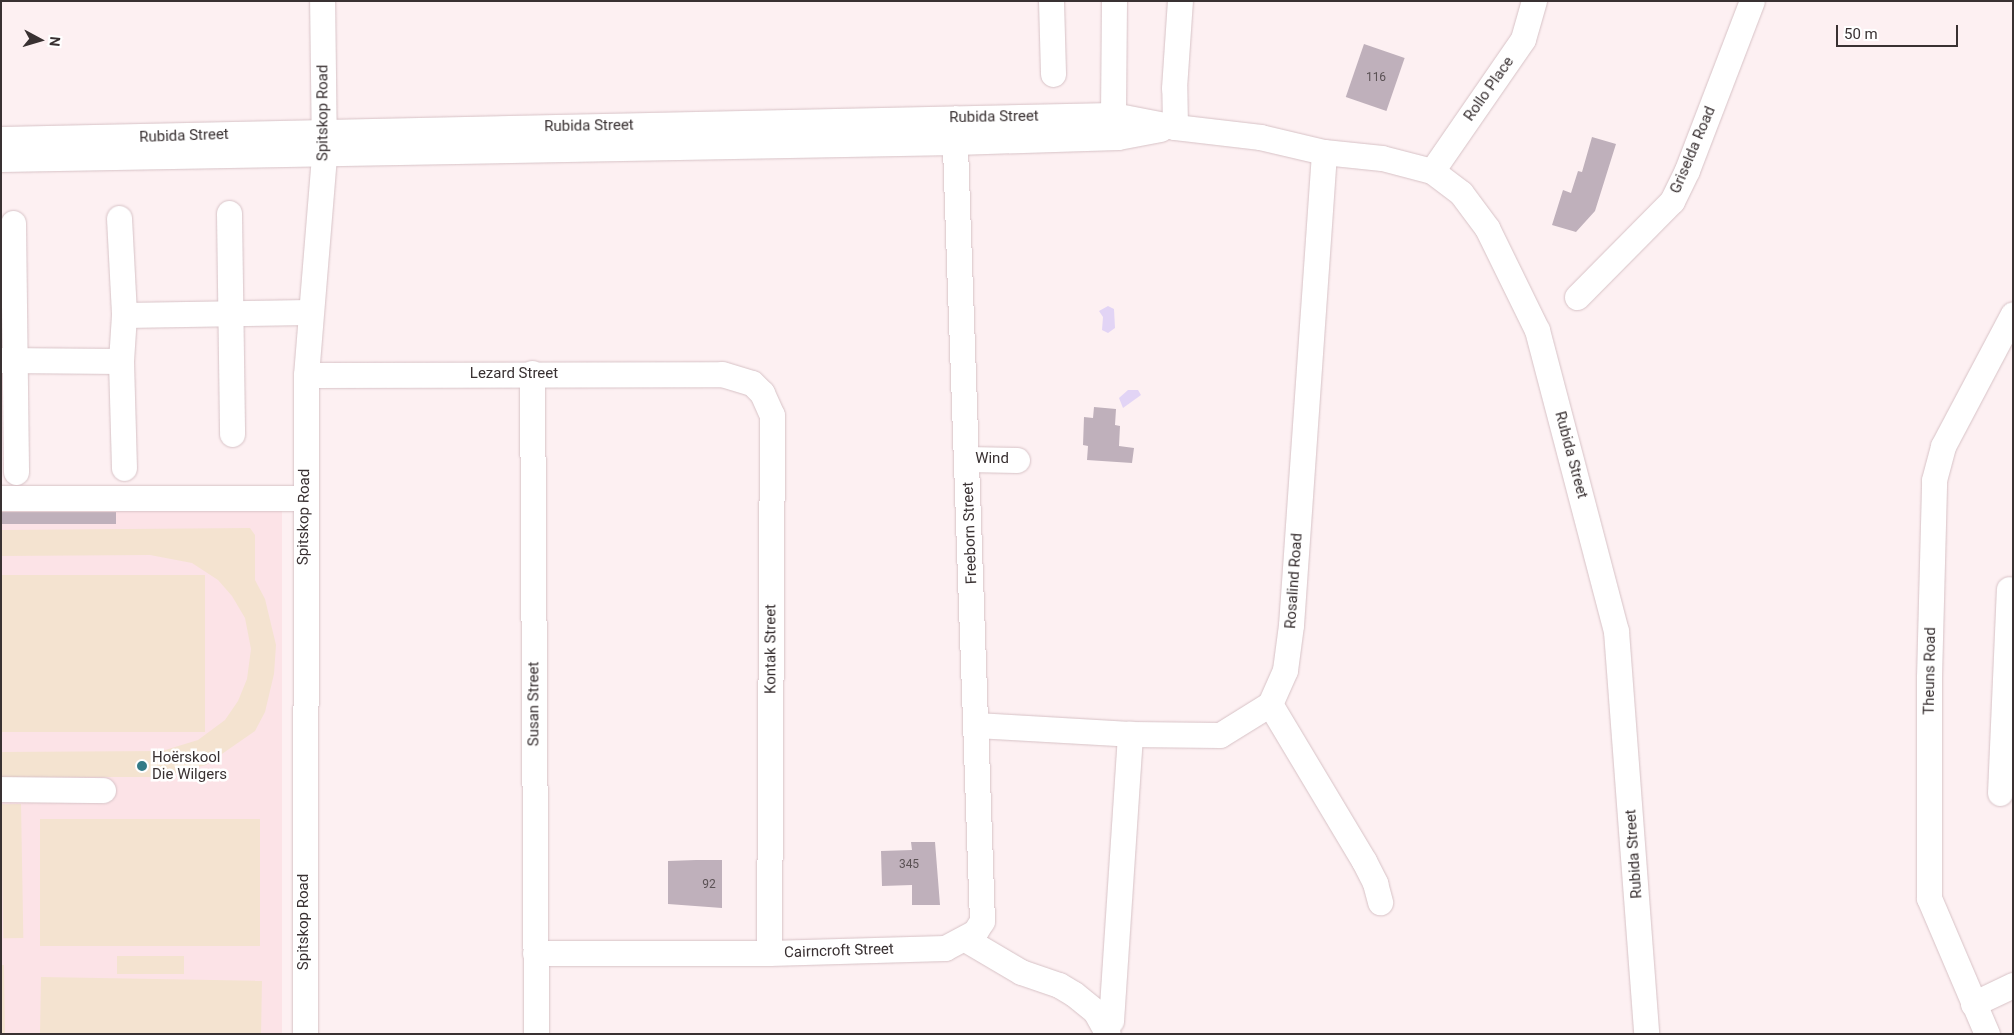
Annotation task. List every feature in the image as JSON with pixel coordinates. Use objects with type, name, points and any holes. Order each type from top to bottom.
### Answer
[{"type":"street","name":"Spitskop Road","points":[[304,1034],[304,498],[306,375],[309,312],[324,156],[322,1]]},
{"type":"street","points":[[1051,1],[1053,74]]},
{"type":"street","points":[[1113,115],[1114,1]]},
{"type":"street","points":[[1175,127],[1174,88],[1180,1]]},
{"type":"street","name":"Rollo Place","points":[[1432,171],[1523,38],[1534,1]]},
{"type":"street","name":"Griselda Road","points":[[1577,297],[1672,201],[1687,170],[1752,1]]},
{"type":"street","name":"Rubida Street","points":[[1,160],[324,156],[955,130],[1113,115],[1175,127],[1260,137],[1324,152],[1382,158],[1432,171],[1462,193],[1487,228],[1537,330],[1614,622],[1624,716],[1646,1034]]},
{"type":"street","name":"Rubida Street","points":[[1,139],[323,132],[955,130],[1118,137],[1175,127]]},
{"type":"street","name":"Freeborn Street","points":[[955,130],[984,906],[982,921],[975,932],[965,939]]},
{"type":"street","name":"Rosalind Road","points":[[1270,704],[1285,670],[1291,625],[1324,152]]},
{"type":"street","points":[[229,213],[233,314],[232,434]]},
{"type":"street","points":[[119,218],[124,315],[121,361],[124,468]]},
{"type":"street","points":[[13,223],[8,360],[16,472]]},
{"type":"street","points":[[124,315],[309,312]]},
{"type":"street","name":"Theuns Road","points":[[1987,1034],[1935,914],[1928,879],[1934,480],[1943,446],[2013,314]]},
{"type":"street","points":[[8,360],[121,361]]},
{"type":"street","name":"Susan Street","points":[[532,373],[536,1034]]},
{"type":"street","name":"Lezard Street","points":[[306,375],[722,374]]},
{"type":"street","name":"Kontak Street","points":[[722,374],[752,384],[762,393],[772,415],[769,954]]},
{"type":"street","name":"Wind","points":[[967,460],[1017,460]]},
{"type":"street","points":[[1,498],[304,498]]},
{"type":"street","points":[[2000,793],[2009,711],[2009,589]]},
{"type":"street","points":[[976,725],[1130,734],[1220,735],[1270,704],[1364,861],[1375,883],[1380,902]]},
{"type":"street","points":[[1109,1027],[1130,734]]},
{"type":"street","points":[[1,790],[103,790]]},
{"type":"street","points":[[965,939],[1021,972],[1074,994],[1095,1011],[1109,1027]]},
{"type":"street","name":"Cairncroft Street","points":[[535,953],[769,954],[945,948],[965,939]]},
{"type":"street","points":[[1973,1004],[2013,985]]},
{"type":"shaded area","points":[[1108,306],[1114,309],[1115,328],[1108,333],[1102,330],[1103,317],[1099,311]]},
{"type":"shaded area","points":[[1128,390],[1138,390],[1141,395],[1123,408],[1119,398]]},
{"type":"shaded area","name":"Hoërskool Die Wilgers","points":[[1,490],[282,490],[282,1034],[1,1034]]},
{"type":"shaded area","points":[[250,528],[255,535],[255,580],[265,599],[276,645],[274,674],[265,712],[255,731],[206,765],[161,777],[1,777],[1,752],[162,751],[198,740],[225,720],[238,701],[247,679],[251,649],[245,618],[232,596],[218,580],[192,563],[150,555],[1,556],[1,530]]},
{"type":"shaded area","points":[[1,575],[205,575],[205,732],[1,732]]},
{"type":"shaded area","points":[[1,804],[21,804],[23,938],[3,938]]},
{"type":"shaded area","points":[[40,819],[260,819],[260,946],[40,946]]},
{"type":"shaded area","points":[[117,956],[184,956],[184,974],[117,974]]},
{"type":"shaded area","points":[[1,965],[4,965],[5,1034],[1,1034]]},
{"type":"shaded area","points":[[41,977],[262,981],[261,1034],[40,1034]]},
{"type":"building","points":[[1364,44],[1405,58],[1386,111],[1346,97]]},
{"type":"building","points":[[1592,137],[1616,144],[1595,211],[1576,232],[1552,225],[1563,190],[1571,193],[1578,171],[1582,172]]},
{"type":"building","points":[[1094,407],[1116,409],[1115,425],[1120,426],[1119,446],[1134,448],[1132,463],[1087,460],[1088,446],[1083,445],[1084,417],[1093,418]]},
{"type":"building","points":[[1,512],[116,512],[116,524],[1,524]]},
{"type":"building","points":[[911,842],[935,842],[940,905],[912,905],[912,885],[882,886],[881,851],[912,850]]},
{"type":"building","points":[[722,860],[722,908],[668,904],[668,861]]},
{"type":"place","name":"Hoërskool Die Wilgers","points":[[142,766]]}]
